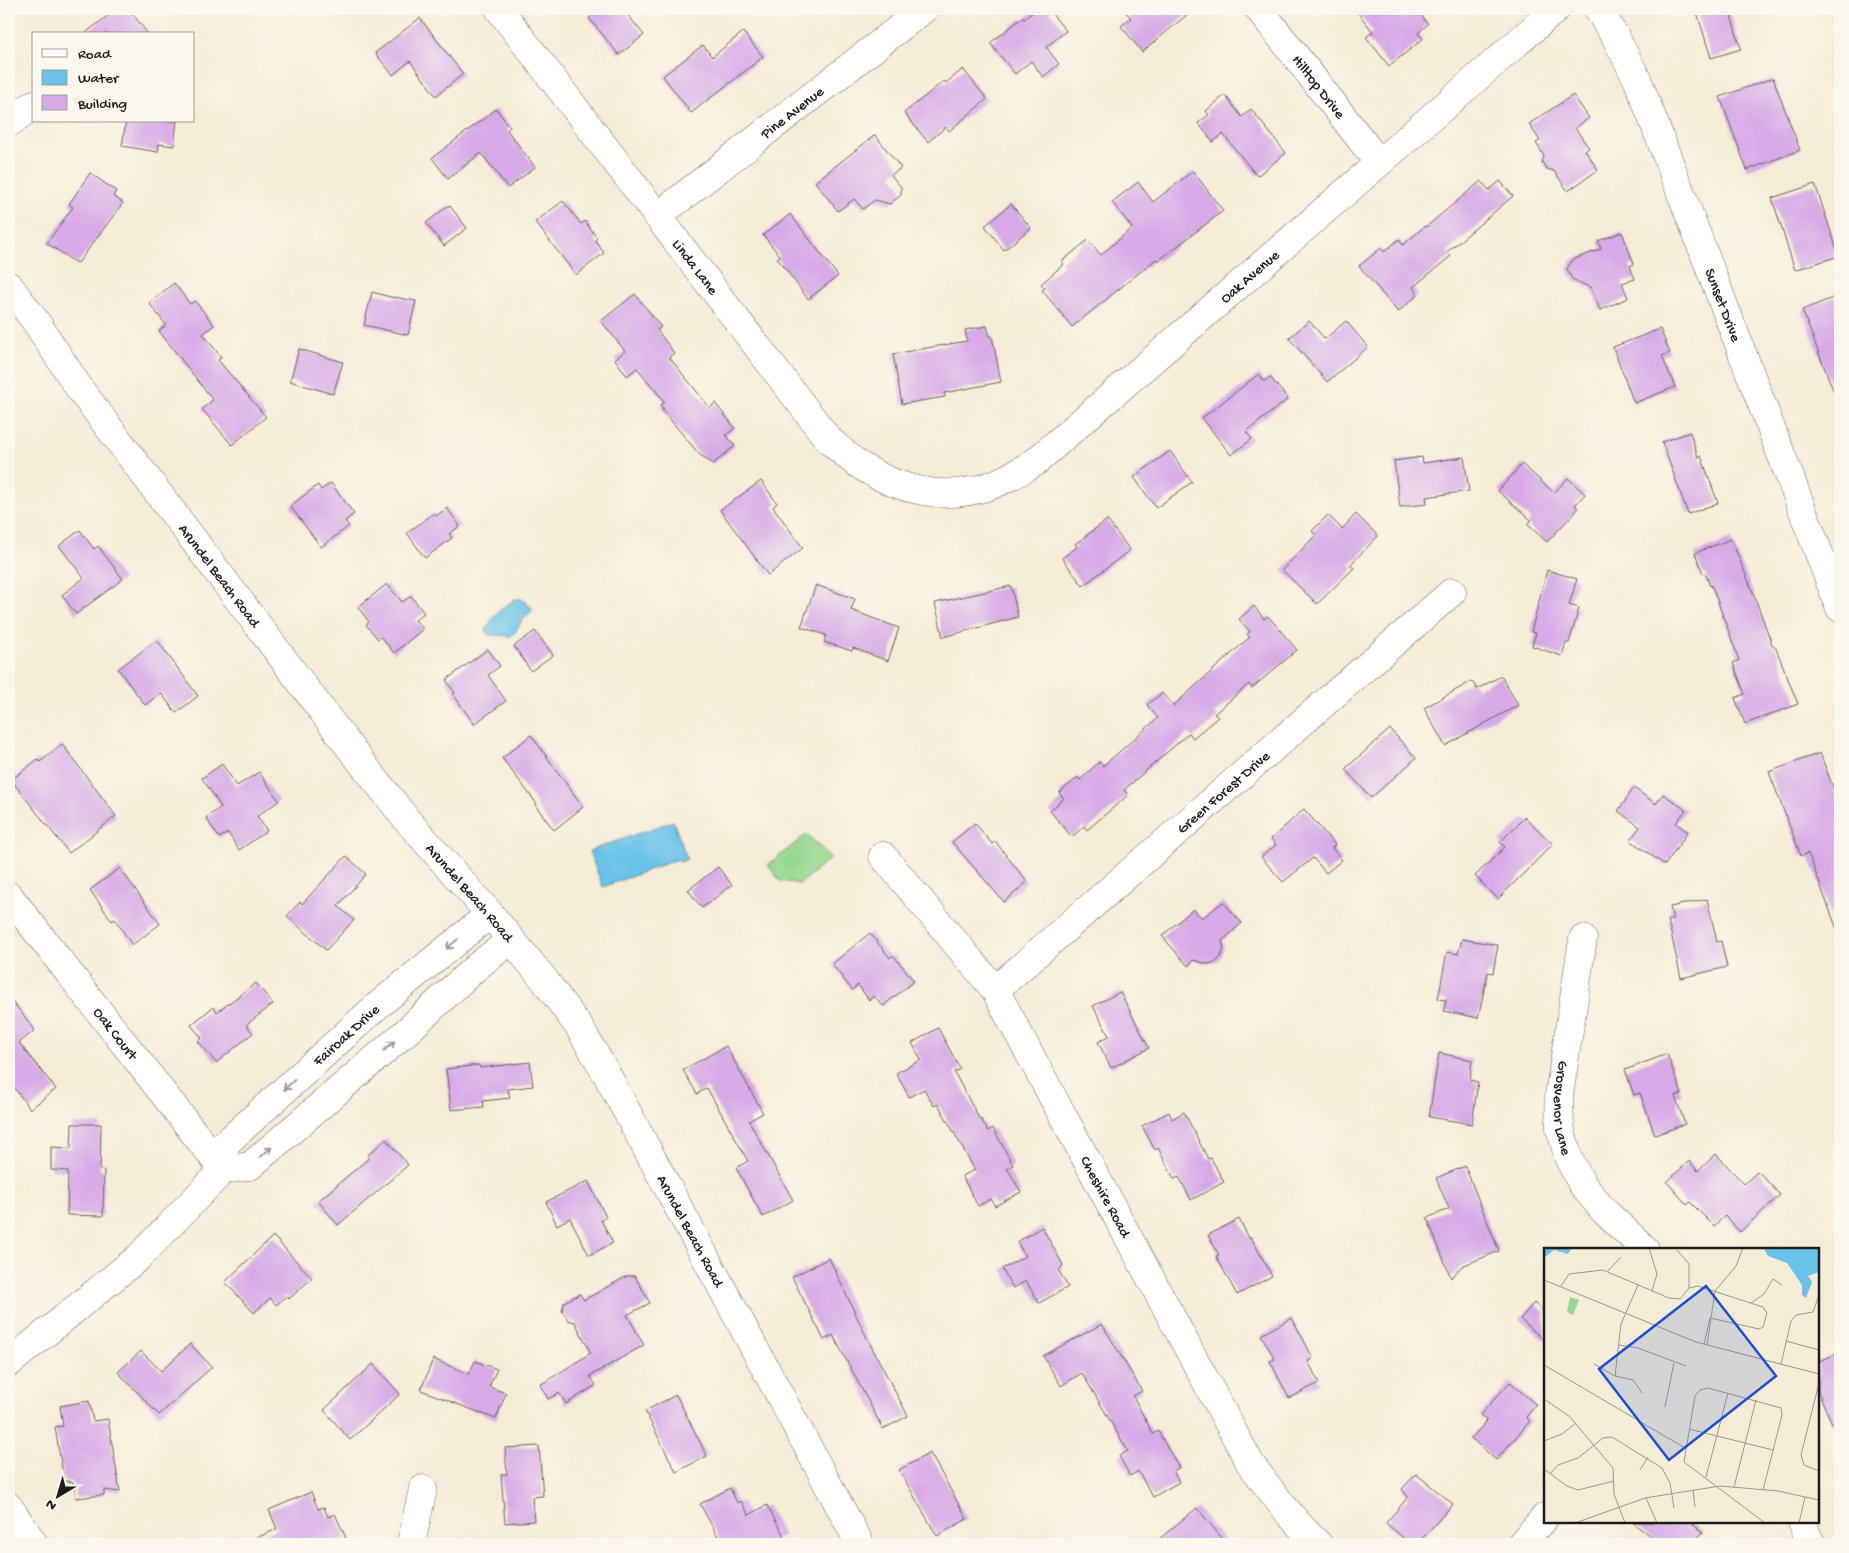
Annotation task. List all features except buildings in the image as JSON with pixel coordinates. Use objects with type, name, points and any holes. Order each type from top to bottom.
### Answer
[{"type":"street","name":"Linda Lane","points":[[500,9],[828,439],[859,465],[884,480],[918,491]]},
{"type":"street","name":"Pine Avenue","points":[[659,216],[924,9]]},
{"type":"street","name":"Hilltop Drive","points":[[1260,9],[1379,163]]},
{"type":"street","name":"Oak Avenue","points":[[918,491],[962,493],[986,487],[1010,477],[1034,463],[1556,9]]},
{"type":"street","name":"Sunset Drive","points":[[1598,9],[1616,38],[1638,81],[1840,608]]},
{"type":"street","points":[[9,123],[32,106]]},
{"type":"street","name":"Arundel Beach Road","points":[[9,286],[36,322],[84,394],[351,749],[407,820],[490,914],[543,978],[579,1027],[607,1075],[860,1544]]},
{"type":"street","name":"Green Forest Drive","points":[[995,990],[1452,592]]},
{"type":"street","name":"Cheshire Road","points":[[883,856],[995,990],[1250,1463],[1277,1499],[1318,1544]]},
{"type":"street","name":"Oak Court","points":[[9,896],[223,1170]]},
{"type":"street","name":"Fairoak Drive","points":[[223,1170],[225,1144],[377,1006],[490,914]]},
{"type":"street","name":"Grosvenor Lane","points":[[1582,939],[1559,1096],[1560,1128],[1569,1159],[1582,1184],[1603,1210],[1644,1248]]},
{"type":"street","points":[[9,1362],[139,1257],[223,1170],[250,1166],[405,1033],[475,968],[511,940]]},
{"type":"street","points":[[411,1544],[423,1489]]},
{"type":"street","points":[[9,1507],[34,1544]]},
{"type":"street","points":[[1521,1544],[1544,1518]]},
{"type":"street","points":[[1802,1523],[1811,1544]]},
{"type":"green space","points":[[807,834],[831,858],[800,884],[780,881],[768,865]]},
{"type":"water","points":[[515,599],[522,599],[533,609],[511,636],[489,635],[486,630],[492,619]]},
{"type":"water","points":[[673,821],[687,859],[680,862],[678,859],[603,887],[589,851]]}]
